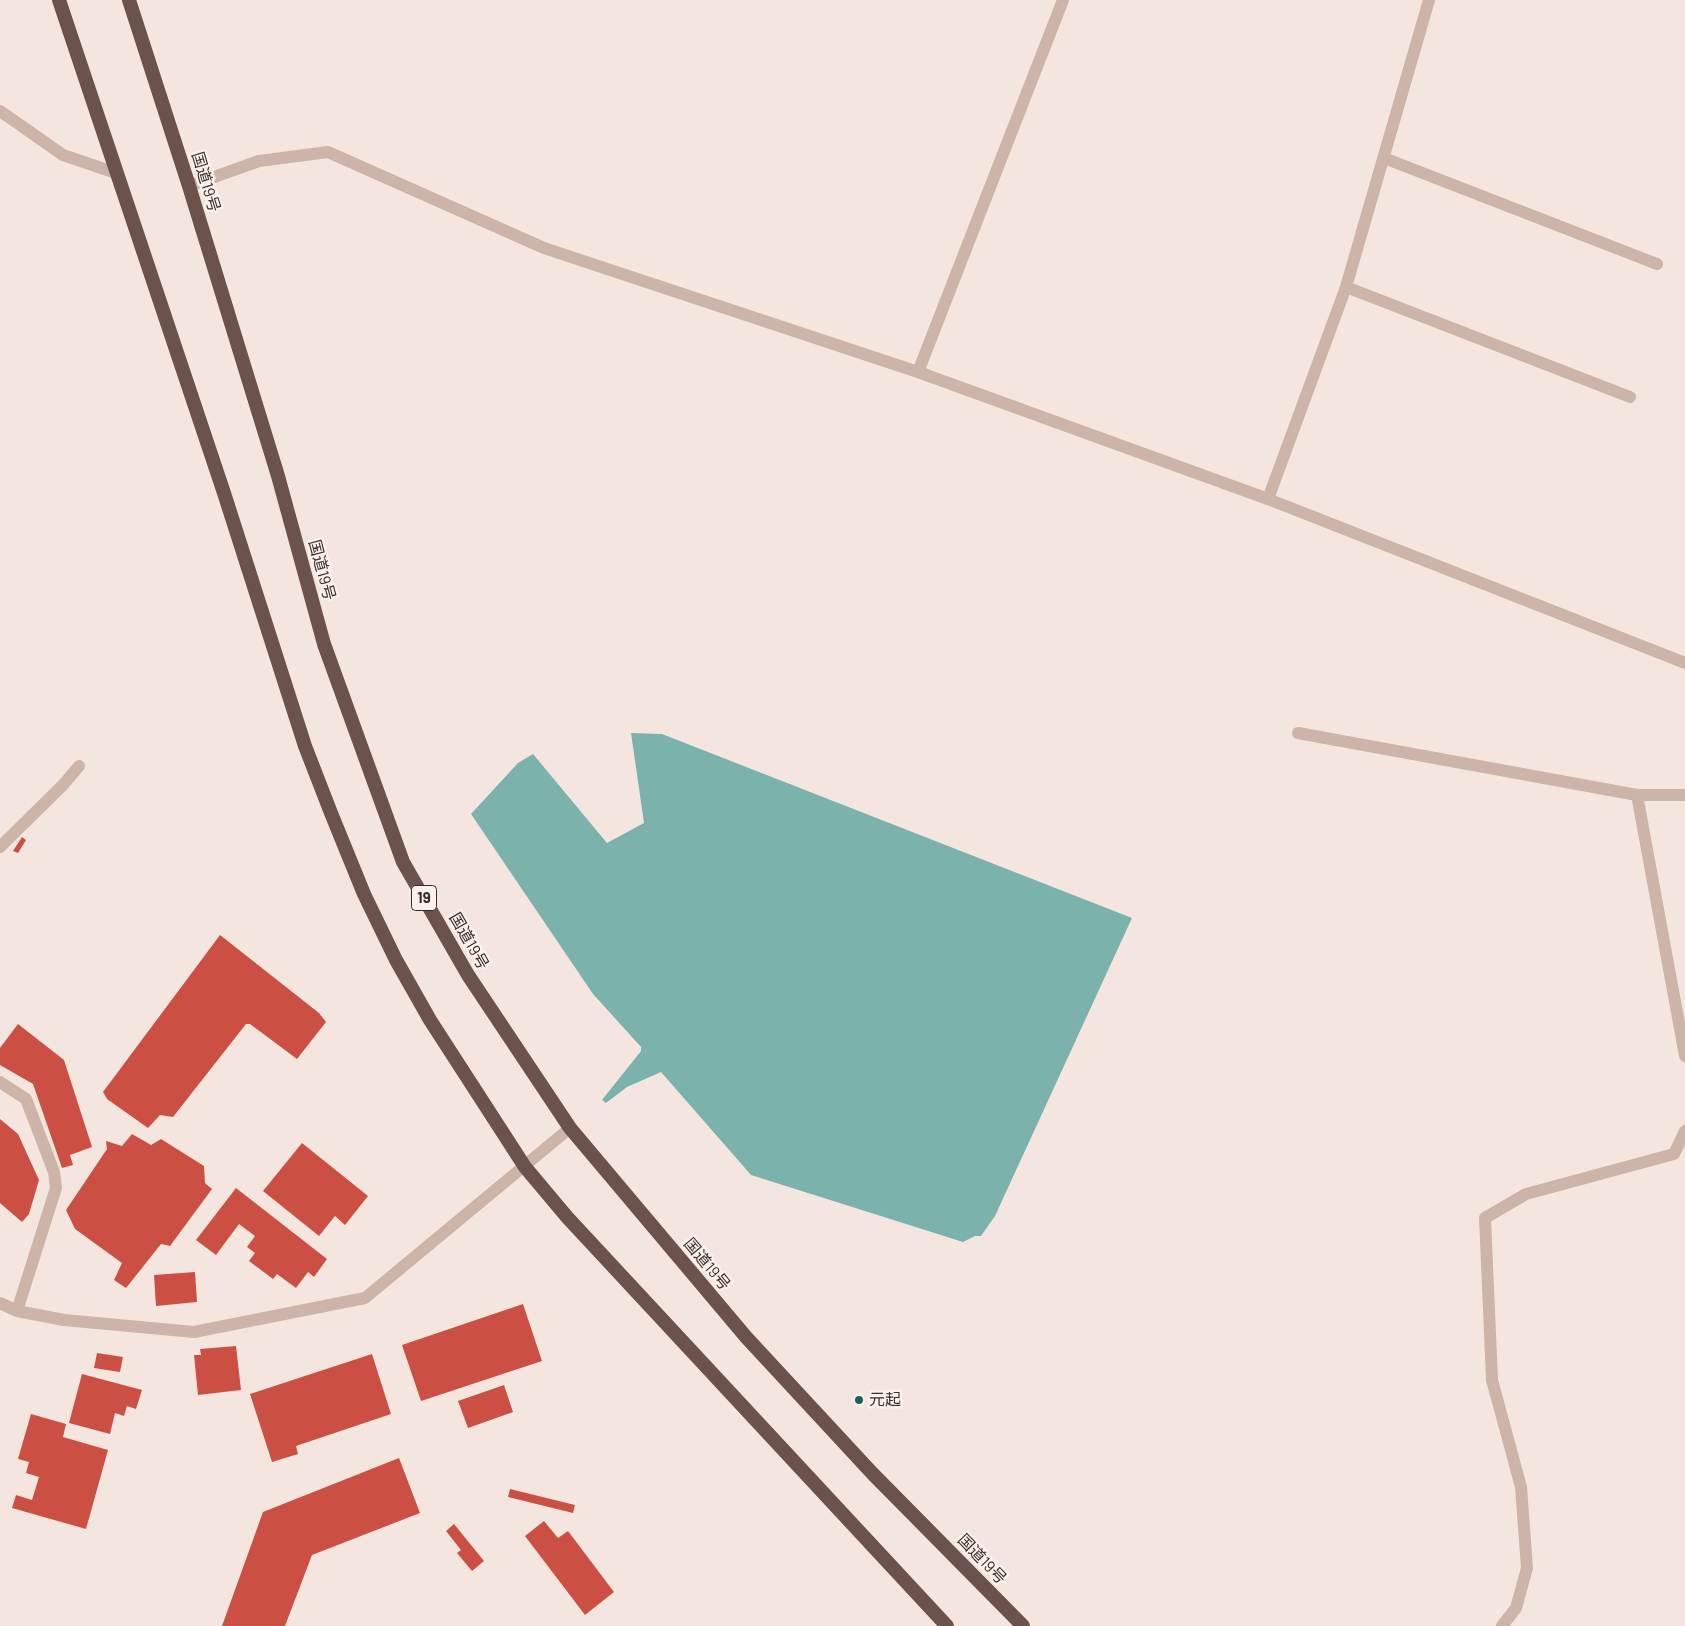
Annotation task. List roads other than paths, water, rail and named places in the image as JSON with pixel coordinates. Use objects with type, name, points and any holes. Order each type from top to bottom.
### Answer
[{"type":"highway","points":[[59,0],[224,492],[305,746],[364,894],[396,960],[430,1020],[525,1167],[567,1217],[947,1626]]},
{"type":"highway","name":"国道19号","points":[[129,0],[189,186],[278,476],[324,644],[403,862],[468,975],[570,1128],[746,1337],[872,1473],[1023,1626]]},
{"type":"street","points":[[918,372],[1063,0]]},
{"type":"street","points":[[1268,499],[1346,287],[1429,0]]},
{"type":"street","points":[[0,111],[63,155],[116,173]]},
{"type":"street","points":[[189,186],[258,161],[328,152],[544,248],[918,372],[1268,499],[1685,662]]},
{"type":"street","points":[[1384,158],[1657,264]]},
{"type":"street","points":[[1346,287],[1630,397]]},
{"type":"street","points":[[1298,733],[1637,795],[1685,795]]},
{"type":"street","points":[[0,847],[63,785],[78,766]]},
{"type":"street","points":[[1637,795],[1685,1056]]},
{"type":"street","points":[[0,1082],[26,1100],[54,1172],[56,1188],[17,1310]]},
{"type":"street","points":[[0,1303],[17,1310],[64,1320],[194,1332],[365,1298],[570,1128]]},
{"type":"street","points":[[1502,1626],[1516,1608],[1527,1568],[1521,1487],[1492,1380],[1485,1218],[1526,1194],[1674,1154],[1685,1131]]},
{"type":"water","points":[[631,733],[662,734],[1132,918],[995,1216],[981,1236],[975,1236],[963,1242],[751,1175],[661,1072],[627,1087],[606,1103],[602,1100],[641,1051],[641,1047],[593,994],[471,814],[518,763],[533,754],[607,843],[644,823]]},
{"type":"place","name":"元起","points":[[859,1400]]}]
